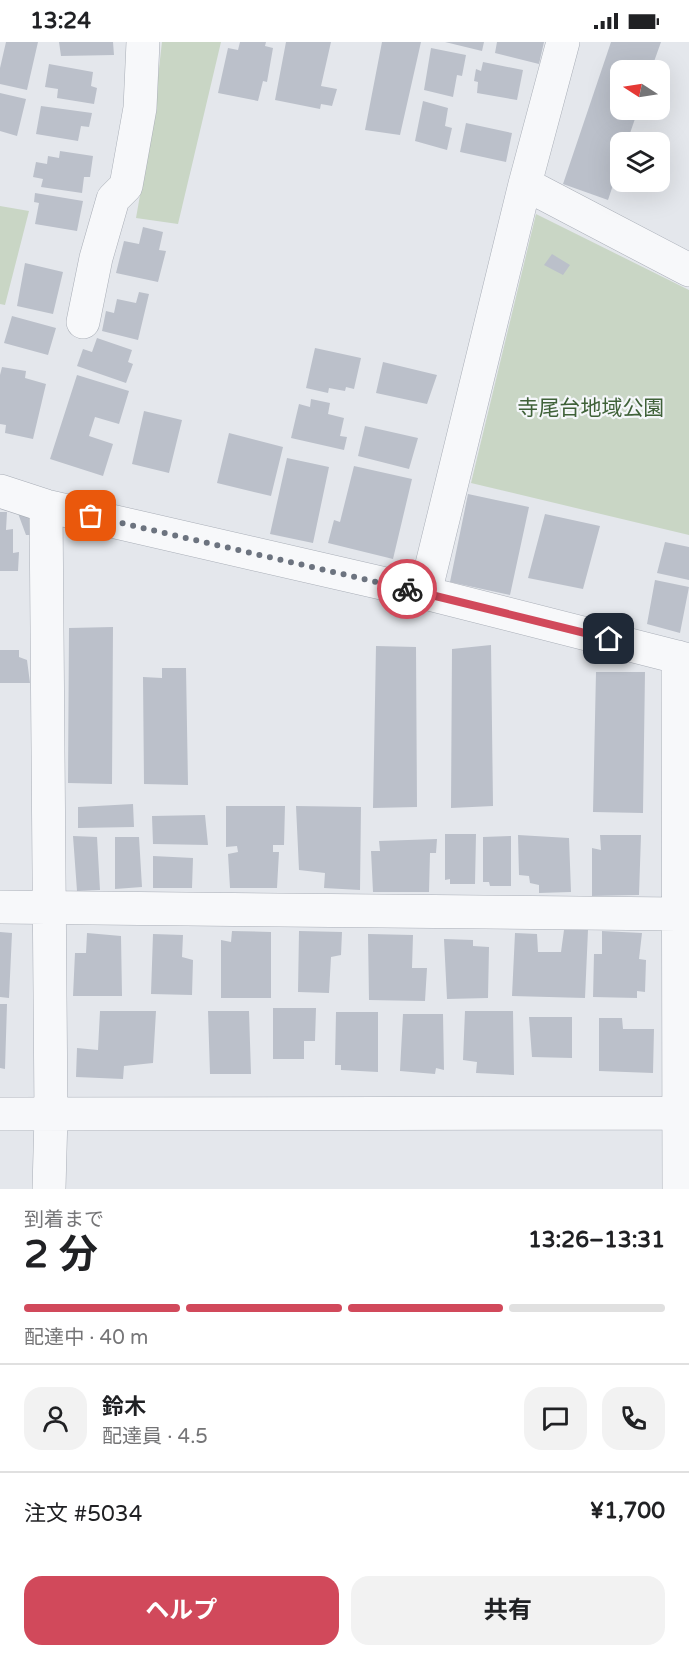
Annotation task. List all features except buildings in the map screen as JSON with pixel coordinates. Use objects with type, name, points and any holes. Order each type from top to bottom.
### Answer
[{"type":"street","points":[[82,322],[96,258],[113,199],[126,186],[140,108],[143,42]]},
{"type":"street","points":[[425,593],[525,184],[563,42]]},
{"type":"street","points":[[525,184],[689,270]]},
{"type":"street","points":[[0,491],[46,506],[425,593],[683,658],[677,914],[684,1113],[679,1189]]},
{"type":"street","points":[[46,506],[51,1115],[49,1189]]},
{"type":"street","points":[[0,907],[677,914]]},
{"type":"street","points":[[0,1114],[684,1113]]},
{"type":"green space","points":[[162,42],[221,42],[178,224],[136,218],[153,121]]},
{"type":"green space","points":[[0,206],[29,211],[5,305],[0,304]]},
{"type":"green space","name":"寺尾台地域公園","points":[[536,214],[689,290],[689,535],[471,483]]},
{"type":"way so far","points":[[91,516],[407,589]]},
{"type":"route","points":[[407,589],[609,639]]}]
